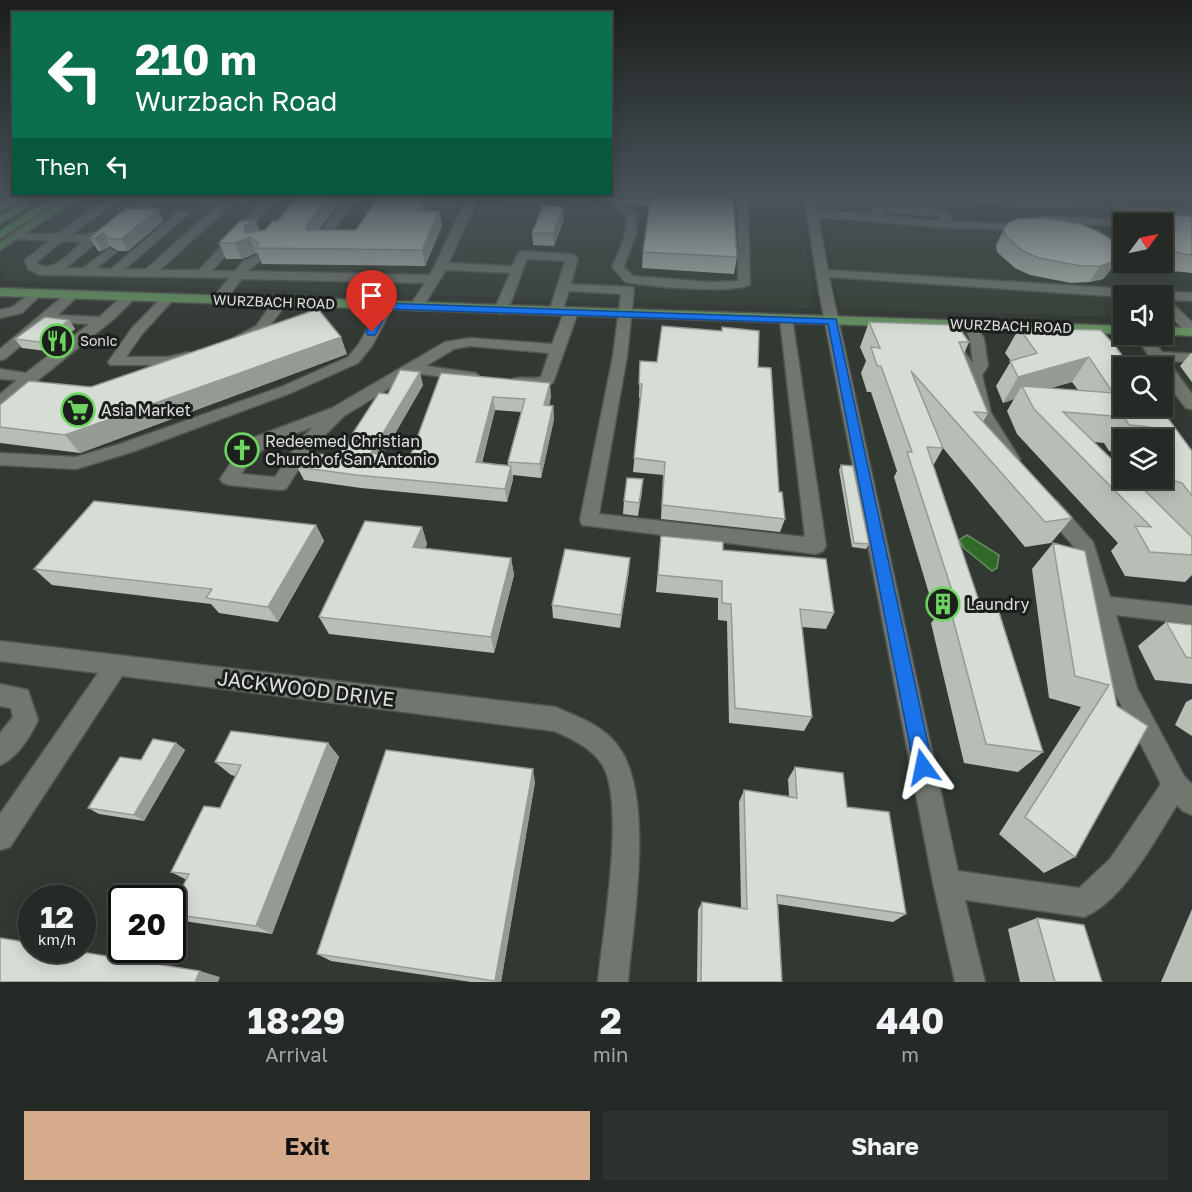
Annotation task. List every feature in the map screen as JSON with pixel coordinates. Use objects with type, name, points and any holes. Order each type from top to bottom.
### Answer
[{"type":"main road","name":"WURZBACH ROAD","points":[[0,292],[970,325],[1102,335],[1113,332]]},
{"type":"main road","points":[[1173,331],[1192,331]]},
{"type":"street","points":[[54,242],[31,261],[32,266],[40,271],[432,279]]},
{"type":"street","points":[[54,271],[90,242]]},
{"type":"street","points":[[113,273],[149,242]]},
{"type":"street","points":[[148,274],[183,242]]},
{"type":"street","points":[[202,274],[232,242]]},
{"type":"street","points":[[416,307],[442,266],[453,242]]},
{"type":"street","points":[[628,242],[618,267],[629,284],[626,314],[589,520],[816,546],[788,320]]},
{"type":"street","points":[[563,287],[629,284],[712,286],[744,284],[744,242]]},
{"type":"street","points":[[817,242],[947,883],[970,982]]},
{"type":"street","points":[[85,272],[110,252]]},
{"type":"street","points":[[501,310],[523,255],[572,258],[563,287],[564,312],[548,380],[534,384],[504,380]]},
{"type":"street","points":[[218,300],[250,261]]},
{"type":"street","points":[[442,266],[517,270]]},
{"type":"street","points":[[822,273],[1113,294]]},
{"type":"street","points":[[0,314],[16,310],[37,293]]},
{"type":"street","points":[[0,356],[73,294]]},
{"type":"street","points":[[0,402],[130,297]]},
{"type":"street","points":[[1173,297],[1192,297]]},
{"type":"street","points":[[169,298],[137,331],[115,362],[168,362],[207,352]]},
{"type":"street","points":[[227,347],[261,329],[280,302]]},
{"type":"street","points":[[0,459],[76,463],[126,448],[286,390],[353,360],[365,346],[386,306]]},
{"type":"street","points":[[0,328],[16,316],[16,310]]},
{"type":"street","points":[[1173,311],[1192,331]]},
{"type":"street","points":[[46,318],[102,321]]},
{"type":"street","points":[[941,324],[963,363],[975,375],[983,413],[1024,477]]},
{"type":"street","points":[[970,325],[977,339],[981,366],[975,375]]},
{"type":"street","points":[[338,411],[306,444],[280,484],[229,479],[246,453],[261,441],[338,411],[450,345],[470,342],[557,349]]},
{"type":"street","points":[[1150,345],[1170,377],[1192,404]]},
{"type":"street","points":[[1158,356],[1192,358]]},
{"type":"street","points":[[409,368],[471,376]]},
{"type":"street","points":[[0,374],[18,375],[27,380]]},
{"type":"street","points":[[947,883],[1084,903],[1119,869],[1184,793],[1126,691],[1086,548],[1040,494]]},
{"type":"street","points":[[1102,604],[1192,615]]},
{"type":"street","name":"JACKWOOD DRIVE","points":[[0,651],[115,667],[555,719],[593,737],[617,767],[622,789],[625,842],[613,982]]},
{"type":"street","points":[[0,837],[115,667]]},
{"type":"street","points":[[0,695],[20,698],[26,720],[0,753]]},
{"type":"shaded area","points":[[31,242],[805,242],[815,308],[5,281],[0,262]]},
{"type":"shaded area","points":[[828,242],[1113,242],[1113,273],[1173,273],[1173,242],[1192,242],[1192,320],[1173,319],[1173,285],[1113,285],[1113,317],[840,309]]},
{"type":"shaded area","points":[[1139,349],[1192,351],[1192,417],[1173,393],[1173,357],[1145,357]]},
{"type":"shaded area","points":[[967,535],[999,555],[997,568],[992,571],[964,548],[959,540]]},
{"type":"building","points":[[257,242],[426,242],[422,250],[256,248],[259,243]]},
{"type":"building","points":[[644,242],[736,242],[737,257],[643,252]]},
{"type":"building","points":[[1012,242],[1113,242],[1113,262],[1100,266],[1081,266],[1039,258],[1023,251]]},
{"type":"building","points":[[1173,242],[1192,242],[1192,255],[1173,251]]},
{"type":"building","points":[[318,309],[341,337],[65,435],[0,427],[0,405],[29,381],[91,387]]},
{"type":"building","points":[[45,317],[69,320],[40,342],[15,339]]},
{"type":"building","points":[[869,322],[957,325],[969,342],[959,342],[988,413],[974,412],[1072,518],[1045,522],[911,371],[943,448],[927,447],[980,604],[997,606],[1043,752],[986,744],[948,600],[955,600],[907,452],[912,452],[881,366],[877,366],[871,347],[880,348]]},
{"type":"building","points":[[662,326],[722,331],[722,327],[759,331],[758,367],[771,368],[779,492],[782,492],[785,519],[662,505],[665,462],[634,458],[642,384],[639,384],[640,361],[657,362]]},
{"type":"building","points":[[1019,328],[1101,330],[1123,357],[1113,357],[1113,393],[1089,357],[1018,377],[1010,361],[1037,353]]},
{"type":"building","points":[[400,370],[420,372],[371,453],[410,457],[441,373],[550,383],[544,405],[553,406],[540,464],[508,462],[525,399],[493,397],[476,462],[511,466],[505,489],[297,467],[307,453],[338,456],[379,393],[388,394]]},
{"type":"building","points":[[1022,386],[1113,393],[1113,416],[1063,412],[1113,460],[1113,489],[1034,409]]},
{"type":"building","points":[[1124,417],[1167,417],[1192,451],[1192,496],[1182,483],[1173,480],[1173,429],[1150,429],[1150,427],[1129,425]]},
{"type":"building","points":[[841,465],[853,466],[869,544],[854,543]]},
{"type":"building","points":[[627,478],[643,479],[639,503],[624,501]]},
{"type":"building","points":[[1113,489],[1143,489],[1192,537],[1192,555],[1150,552],[1135,526],[1151,527]]},
{"type":"building","points":[[94,501],[316,525],[268,607],[206,598],[212,589],[34,569]]},
{"type":"building","points":[[365,521],[422,527],[413,547],[511,558],[491,637],[319,617]]},
{"type":"building","points":[[661,536],[723,542],[723,550],[826,559],[834,613],[800,609],[812,717],[735,708],[731,604],[722,603],[722,581],[658,575]]},
{"type":"building","points":[[1053,543],[1085,551],[1117,706],[1148,726],[1075,857],[1025,817],[1109,685],[1075,676]]},
{"type":"building","points":[[565,549],[630,558],[621,615],[552,605]]},
{"type":"building","points":[[1166,622],[1192,625],[1192,658],[1186,657]]},
{"type":"building","points":[[231,731],[328,743],[256,926],[186,916],[186,885],[184,885],[189,874],[171,872],[204,806],[220,808],[241,765],[215,762]]},
{"type":"building","points":[[153,739],[176,743],[134,815],[88,808],[120,757],[141,760]]},
{"type":"building","points":[[386,750],[533,769],[495,981],[317,954]]},
{"type":"building","points":[[795,767],[843,773],[847,807],[889,812],[906,914],[777,895],[782,982],[701,982],[702,902],[747,909],[744,790],[797,798]]},
{"type":"building","points":[[1037,918],[1084,925],[1102,982],[1055,982]]},
{"type":"building","points":[[0,938],[18,941],[18,963],[96,963],[96,954],[108,956],[108,963],[150,963],[200,971],[195,982],[0,982]]},
{"type":"place","name":"Sonic","points":[[57,341]]},
{"type":"place","name":"Asia Market","points":[[78,410]]},
{"type":"place","name":"Redeemed Christian Church of San Antonio","points":[[242,450]]},
{"type":"place","name":"Laundry","points":[[943,604]]},
{"type":"route","points":[[372,332],[386,306],[832,321],[923,767]]}]
